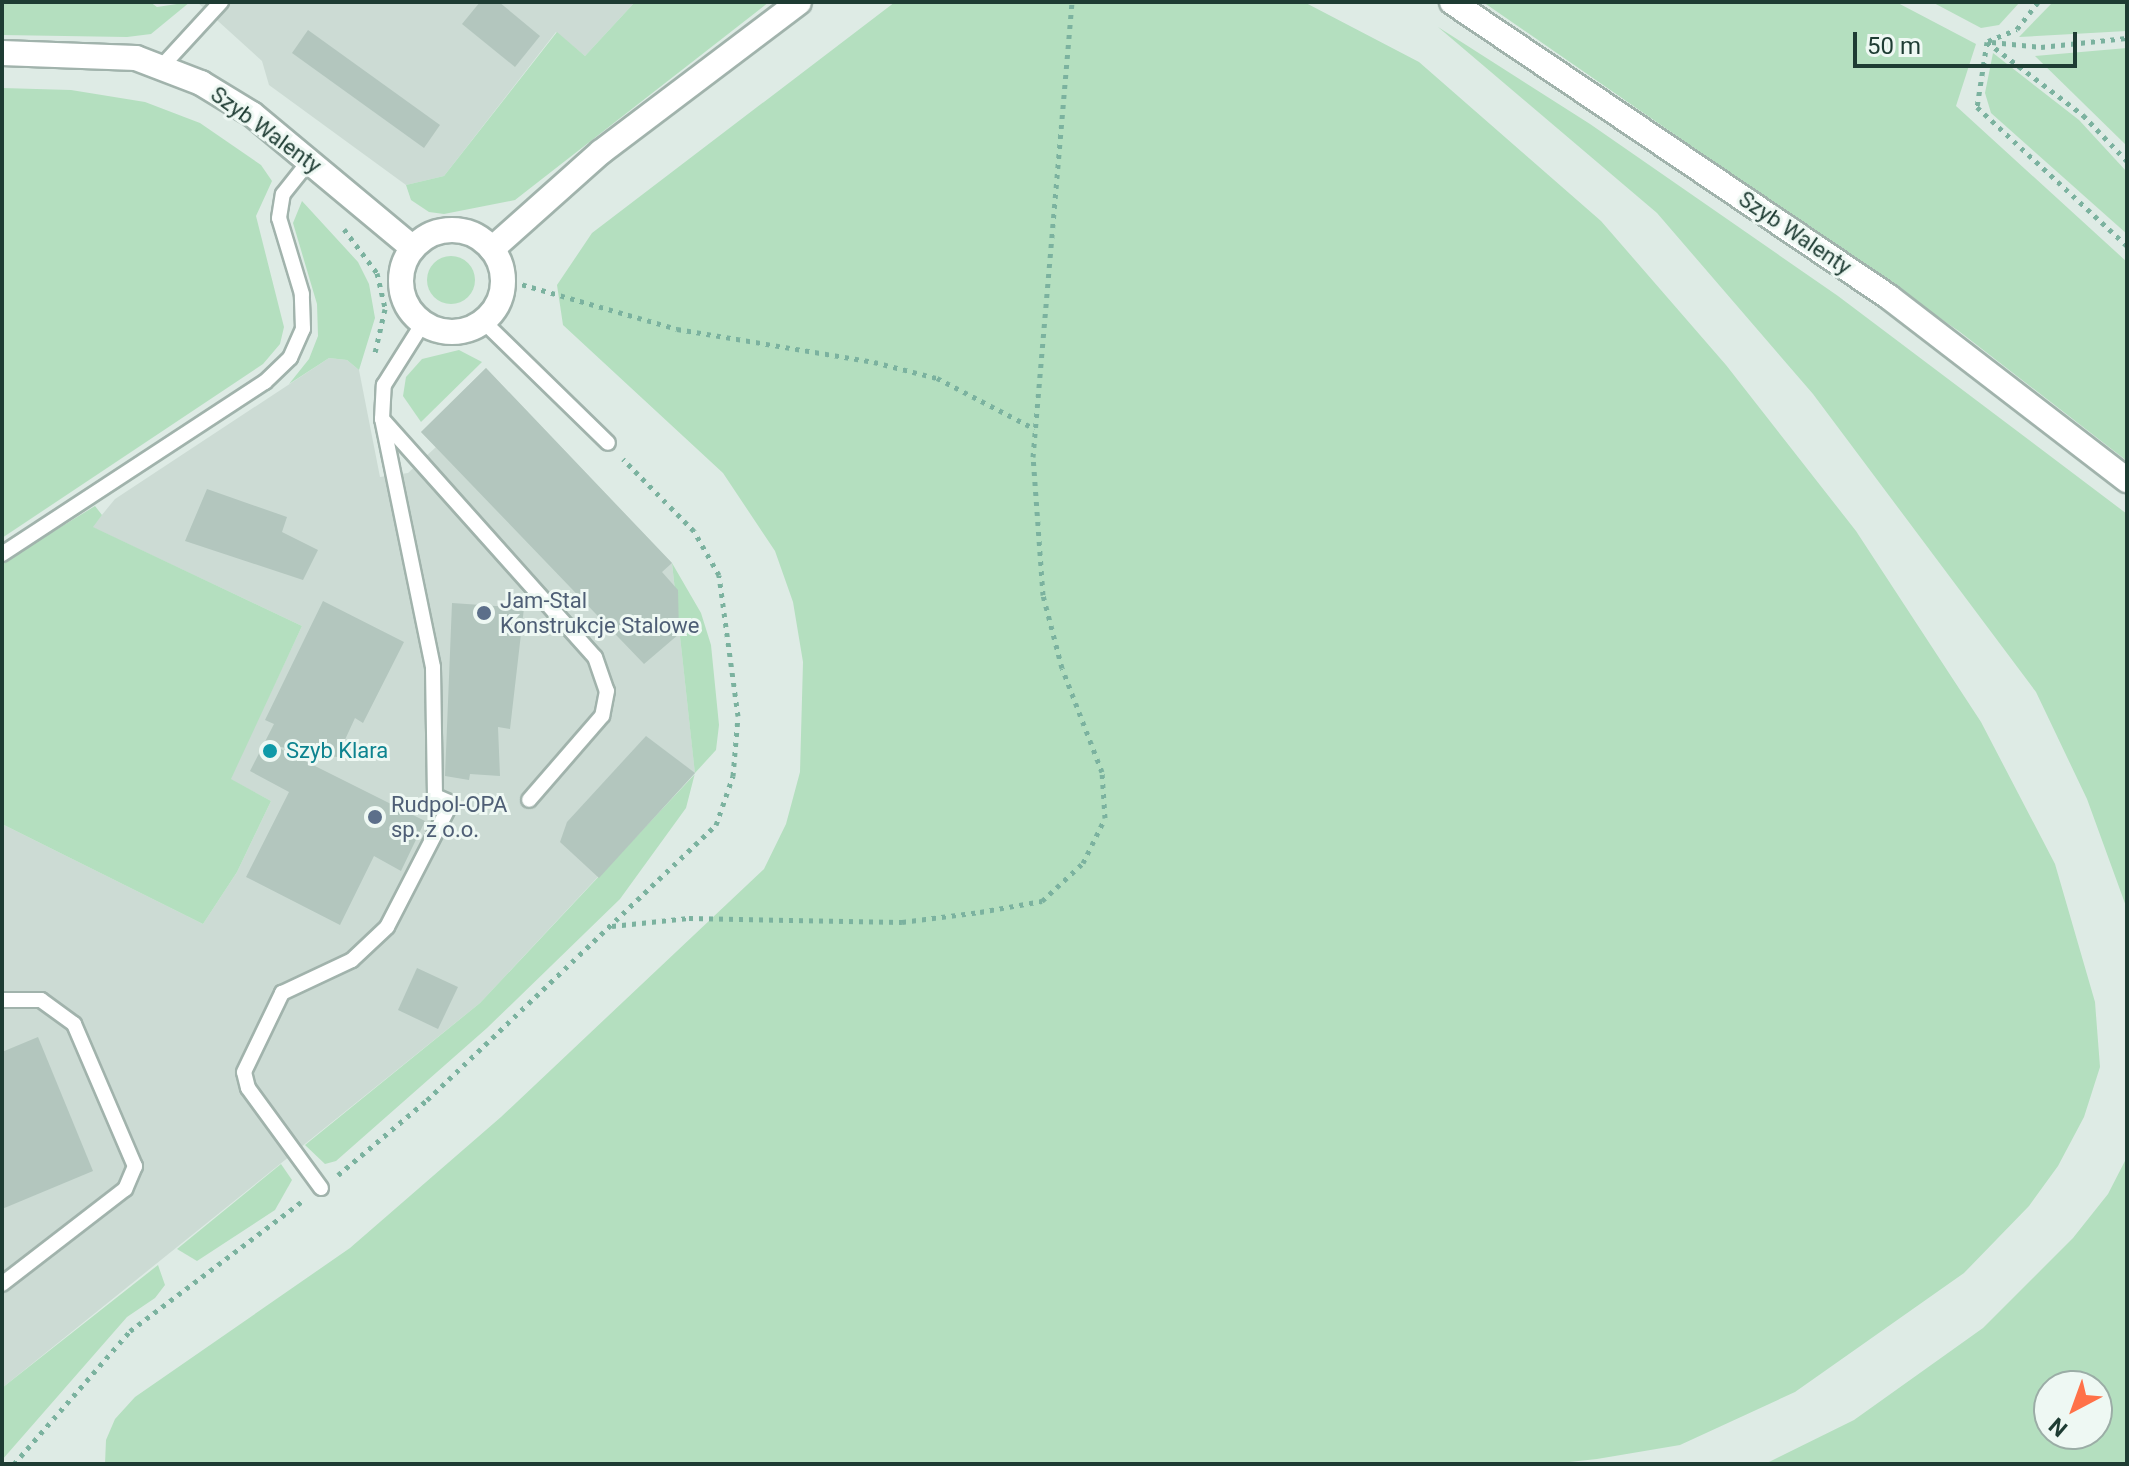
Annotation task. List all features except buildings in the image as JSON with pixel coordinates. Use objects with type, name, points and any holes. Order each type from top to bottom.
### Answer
[{"type":"street","points":[[492,249],[590,161],[799,2]]},
{"type":"street","name":"Szyb Walenty","points":[[1452,2],[1889,297],[2127,480]]},
{"type":"street","name":"Szyb Walenty","points":[[2,53],[101,54],[163,65],[252,114],[413,248]]},
{"type":"street","points":[[452,230],[481,239],[492,249],[503,279],[501,295],[484,322],[454,332],[423,323],[411,312],[402,288],[404,263],[413,248],[437,232],[452,230]]},
{"type":"lane","points":[[163,65],[221,2]]},
{"type":"lane","points":[[2,554],[265,382],[290,358],[303,329],[302,294],[279,218],[283,194],[310,160]]},
{"type":"lane","points":[[484,322],[608,443]]},
{"type":"lane","points":[[321,1188],[248,1088],[246,1057],[282,993],[352,960],[379,937],[451,803],[435,796],[433,667],[382,419],[384,385],[423,323]]},
{"type":"lane","points":[[382,419],[595,657],[607,691],[602,716],[529,800]]},
{"type":"lane","points":[[2,1000],[41,1000],[74,1024],[135,1166],[125,1189],[2,1284]]},
{"type":"path","points":[[611,926],[745,917],[902,922],[980,912],[1042,901],[1083,863],[1105,818],[1102,772],[1062,668],[1043,595],[1035,429],[1073,2]]},
{"type":"path","points":[[1987,42],[2017,29],[2038,2]]},
{"type":"path","points":[[1987,42],[2041,47],[2127,38]]},
{"type":"path","points":[[1987,42],[2083,115],[2127,161]]},
{"type":"path","points":[[1987,42],[1977,107],[2127,246]]},
{"type":"path","points":[[336,221],[358,242],[377,273],[385,309],[369,369]]},
{"type":"path","points":[[503,279],[677,329],[874,362],[937,378],[1035,429]]},
{"type":"path","points":[[14,1464],[130,1331],[392,1131],[716,825],[733,776],[738,716],[719,575],[694,531],[608,443]]},
{"type":"shaded area","points":[[197,2],[635,2],[585,56],[556,32],[444,176],[406,185],[269,85],[262,61]]},
{"type":"shaded area","points":[[329,358],[347,360],[359,370],[380,477],[408,473],[436,447],[421,432],[486,368],[672,563],[695,773],[480,1003],[2,1388],[2,824],[203,924],[237,872],[271,801],[230,779],[302,626],[92,527],[115,499]]},
{"type":"green space","points":[[2,2],[150,2],[157,7],[190,2],[151,34],[127,37],[2,35]]},
{"type":"green space","points":[[635,2],[769,2],[515,200],[444,214],[429,212],[411,200],[406,185],[444,176],[557,32],[585,56]]},
{"type":"green space","points":[[895,2],[1304,2],[1419,62],[1601,221],[1726,365],[1856,531],[1981,722],[2055,864],[2095,1002],[2100,1067],[2084,1117],[2058,1166],[2029,1206],[1964,1273],[1795,1392],[1680,1445],[1597,1459],[1551,1464],[105,1464],[106,1440],[115,1419],[135,1397],[350,1248],[501,1117],[764,869],[786,824],[800,772],[803,662],[793,602],[775,551],[723,473],[563,325],[557,285],[592,233]]},
{"type":"green space","points":[[1483,2],[1896,2],[1976,44],[1956,106],[2127,262],[2127,461],[1960,332]]},
{"type":"green space","points":[[1932,2],[2020,2],[1999,25],[1981,28]]},
{"type":"green space","points":[[2053,2],[2127,2],[2127,31],[2019,37]]},
{"type":"green space","points":[[1438,27],[1590,124],[1838,296],[2127,514],[2127,909],[2087,799],[2036,692],[1813,394],[1657,213]]},
{"type":"green space","points":[[2127,48],[2127,146],[2035,56]]},
{"type":"green space","points":[[1993,53],[2079,120],[2127,172],[2127,234],[1991,113],[1985,93]]},
{"type":"green space","points":[[2,88],[71,90],[145,102],[200,123],[261,165],[272,181],[256,216],[284,327],[280,344],[263,364],[2,538]]},
{"type":"green space","points":[[302,201],[358,262],[369,284],[375,318],[359,370],[347,360],[329,358],[289,384],[309,359],[318,336],[317,304],[293,223]]},
{"type":"green space","points":[[451,256],[460,257],[468,263],[474,271],[474,289],[468,297],[460,303],[451,304],[442,303],[434,297],[428,289],[427,280],[428,271],[434,263],[442,257]]},
{"type":"green space","points":[[459,350],[482,362],[421,422],[403,396],[406,377],[422,359]]},
{"type":"green space","points":[[95,506],[102,515],[93,527],[302,626],[231,779],[271,801],[237,872],[203,924],[2,824],[2,563]]},
{"type":"green space","points":[[672,563],[701,613],[711,645],[719,725],[716,750],[695,773]]},
{"type":"green space","points":[[695,774],[686,808],[620,899],[487,1028],[336,1161],[325,1164],[305,1145],[480,1003]]},
{"type":"green space","points":[[2127,1157],[2127,1464],[1765,1464],[1854,1420],[1983,1328],[2073,1238],[2108,1194]]},
{"type":"green space","points":[[281,1164],[292,1180],[275,1210],[197,1261],[177,1249]]},
{"type":"green space","points":[[158,1265],[165,1285],[155,1298],[127,1317],[2,1460],[2,1388]]},
{"type":"place","name":"Jam-Stal Konstrukcje Stalowe","points":[[484,613]]},
{"type":"place","name":"Szyb Klara","points":[[270,751]]},
{"type":"place","name":"Rudpol-OPA sp. z o.o.","points":[[375,817]]}]
